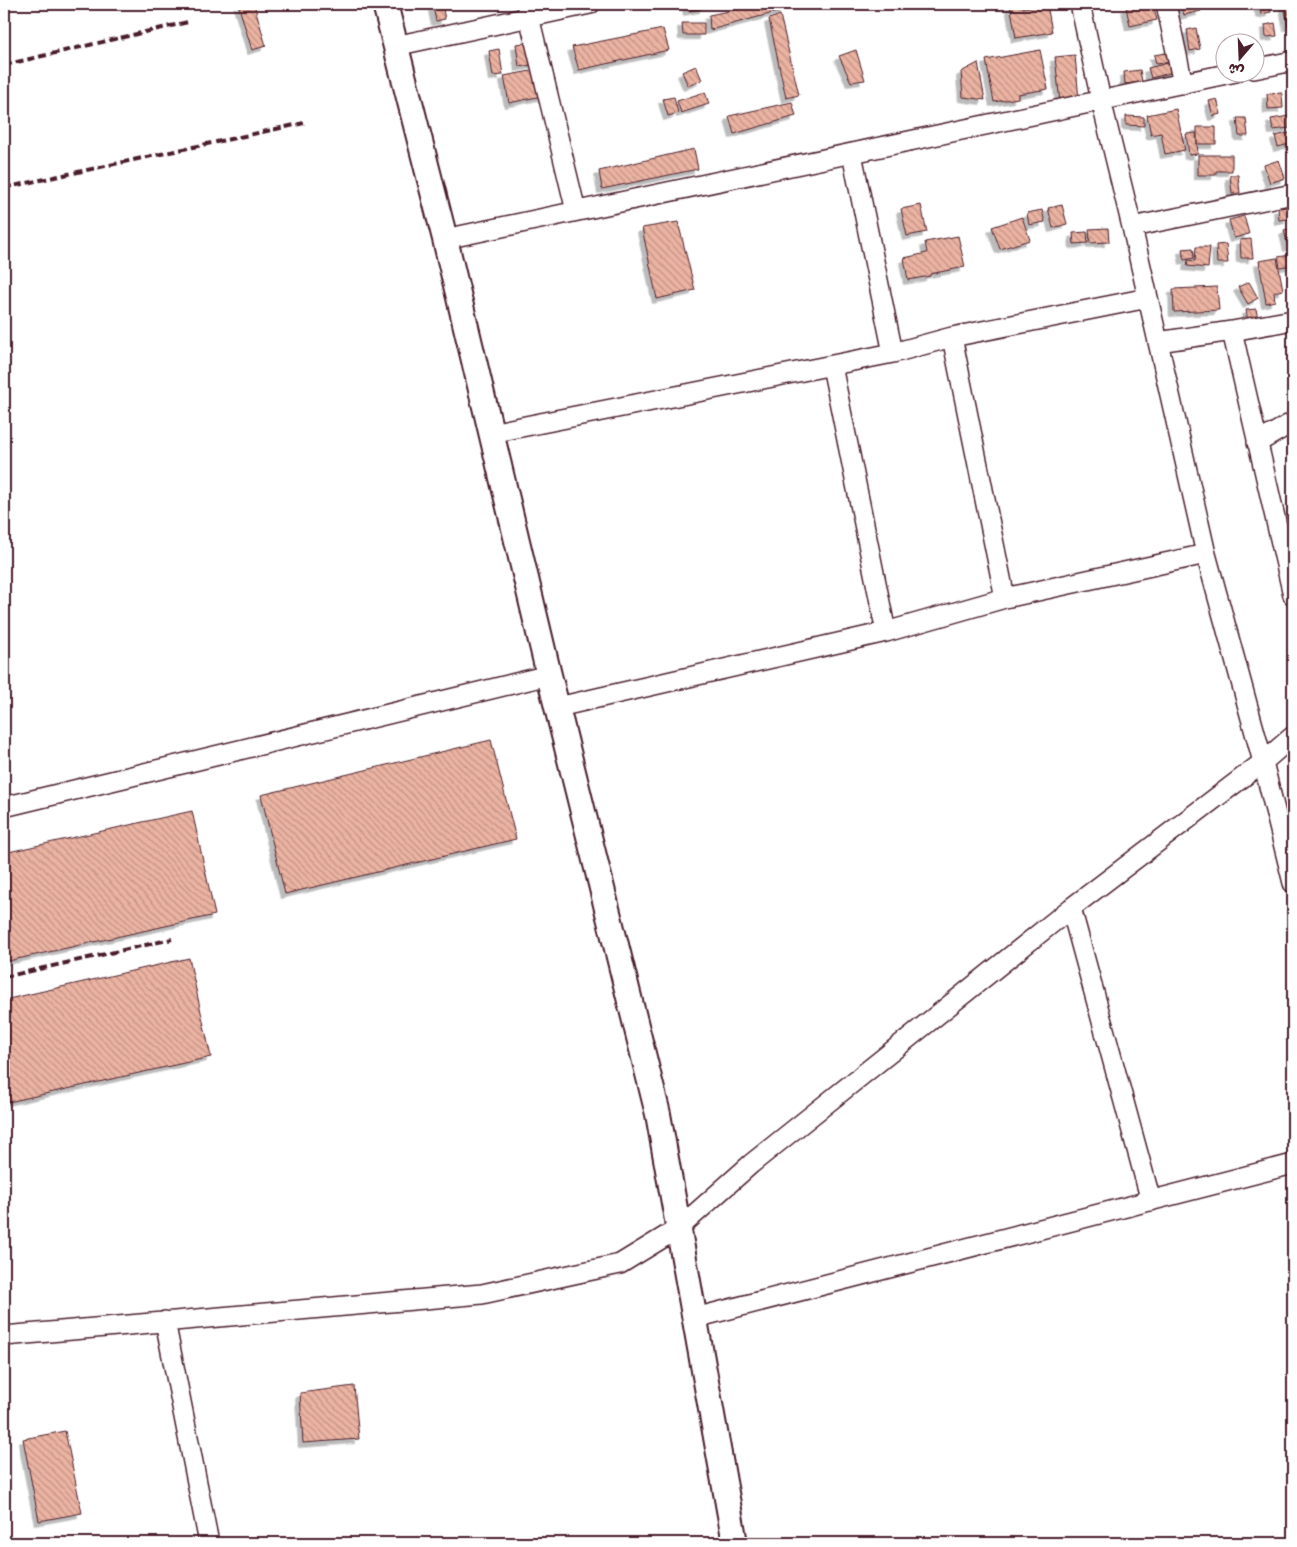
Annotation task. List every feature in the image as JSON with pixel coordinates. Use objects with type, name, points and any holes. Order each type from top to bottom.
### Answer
[{"type":"street","points":[[385,4],[445,239],[549,675],[658,1114],[735,1543]]},
{"type":"street","points":[[395,46],[527,10],[590,4]]},
{"type":"street","points":[[1080,4],[1206,554],[1263,762],[1293,883]]},
{"type":"street","points":[[1166,4],[1183,84]]},
{"type":"street","points":[[527,10],[576,211]]},
{"type":"street","points":[[1264,67],[1293,60]]},
{"type":"street","points":[[445,239],[1214,77]]},
{"type":"street","points":[[852,154],[893,353]]},
{"type":"street","points":[[1132,227],[1293,194]]},
{"type":"street","points":[[491,433],[832,366],[893,353],[952,336],[1148,298]]},
{"type":"street","points":[[1158,342],[1293,320]]},
{"type":"street","points":[[1232,331],[1293,595]]},
{"type":"street","points":[[952,336],[1005,598]]},
{"type":"street","points":[[832,366],[886,632]]},
{"type":"street","points":[[1257,443],[1293,422]]},
{"type":"street","points":[[558,707],[886,632],[1005,598],[1206,554]]},
{"type":"street","points":[[4,807],[549,675]]},
{"type":"street","points":[[4,1336],[482,1294],[620,1264],[679,1228],[751,1164],[1071,908],[1263,762],[1293,736]]},
{"type":"street","points":[[1071,908],[1150,1201]]},
{"type":"street","points":[[695,1318],[1293,1164]]},
{"type":"street","points":[[165,1321],[209,1543]]},
{"type":"building","points":[[238,4],[254,4],[266,46],[252,50]]},
{"type":"building","points":[[687,4],[704,4],[704,8],[688,11]]},
{"type":"building","points":[[763,4],[782,4],[784,10],[710,30],[709,15]]},
{"type":"building","points":[[1010,4],[1023,4],[1023,8],[1047,4],[1052,32],[1016,38]]},
{"type":"building","points":[[1153,4],[1157,20],[1130,26],[1126,7]]},
{"type":"building","points":[[1181,4],[1199,4],[1201,11],[1184,15]]},
{"type":"building","points":[[1258,4],[1269,4],[1271,12],[1261,14]]},
{"type":"building","points":[[1284,4],[1293,4],[1293,26],[1288,26]]},
{"type":"building","points":[[442,5],[445,19],[436,21],[433,7]]},
{"type":"building","points":[[780,15],[799,95],[786,98],[769,19]]},
{"type":"building","points":[[682,23],[704,23],[704,35],[683,35]]},
{"type":"building","points":[[1275,23],[1277,36],[1266,37],[1265,25]]},
{"type":"building","points":[[1196,28],[1200,49],[1190,51],[1187,30]]},
{"type":"building","points":[[663,29],[669,50],[579,70],[572,47]]},
{"type":"building","points":[[534,42],[537,64],[519,67],[516,44]]},
{"type":"building","points":[[499,49],[503,75],[493,76],[489,51]]},
{"type":"building","points":[[856,50],[865,80],[851,82],[839,56]]},
{"type":"building","points":[[1040,50],[1048,89],[1018,94],[1018,98],[994,102],[986,60]]},
{"type":"building","points":[[1171,52],[1172,62],[1156,64],[1154,55]]},
{"type":"building","points":[[1075,55],[1079,100],[1060,102],[1055,57]]},
{"type":"building","points":[[1172,62],[1174,72],[1151,78],[1148,68]]},
{"type":"building","points":[[978,63],[985,100],[963,97],[961,72]]},
{"type":"building","points":[[696,66],[702,80],[688,86],[682,72]]},
{"type":"building","points":[[536,70],[542,96],[509,103],[504,76]]},
{"type":"building","points":[[1140,70],[1142,82],[1125,84],[1124,72]]},
{"type":"building","points":[[705,92],[709,104],[681,113],[677,101]]},
{"type":"building","points":[[1282,93],[1283,108],[1268,109],[1267,94]]},
{"type":"building","points":[[674,97],[678,113],[668,116],[663,99]]},
{"type":"building","points":[[1217,99],[1221,114],[1213,116],[1209,101]]},
{"type":"building","points":[[792,102],[796,116],[734,134],[729,116]]},
{"type":"building","points":[[1176,109],[1185,150],[1165,154],[1161,133],[1151,135],[1147,115]]},
{"type":"building","points":[[1126,116],[1144,117],[1144,126],[1126,125]]},
{"type":"building","points":[[1289,116],[1290,128],[1273,130],[1271,119]]},
{"type":"building","points":[[1237,118],[1246,118],[1248,136],[1239,136]]},
{"type":"building","points":[[1197,127],[1216,127],[1216,144],[1197,144]]},
{"type":"building","points":[[1293,132],[1293,143],[1278,147],[1275,136]]},
{"type":"building","points":[[1196,133],[1198,154],[1189,155],[1186,134]]},
{"type":"building","points":[[694,149],[698,169],[602,189],[599,171]]},
{"type":"building","points":[[1198,155],[1232,155],[1232,171],[1216,171],[1216,175],[1198,175]]},
{"type":"building","points":[[1279,160],[1285,178],[1270,183],[1264,165]]},
{"type":"building","points":[[1230,175],[1238,175],[1240,193],[1232,194]]},
{"type":"building","points":[[921,205],[927,232],[907,236],[901,209]]},
{"type":"building","points":[[1062,205],[1067,224],[1053,228],[1048,208]]},
{"type":"building","points":[[1288,207],[1289,219],[1279,220],[1278,208]]},
{"type":"building","points":[[1042,210],[1045,222],[1029,225],[1027,213]]},
{"type":"building","points":[[1244,216],[1249,234],[1234,238],[1229,220]]},
{"type":"building","points":[[1022,217],[1030,240],[1000,249],[992,227]]},
{"type":"building","points":[[678,222],[695,290],[657,299],[642,228]]},
{"type":"building","points":[[1108,228],[1109,242],[1090,243],[1089,229]]},
{"type":"building","points":[[1293,228],[1293,245],[1288,247],[1284,230]]},
{"type":"building","points":[[1087,232],[1088,243],[1074,244],[1073,233]]},
{"type":"building","points":[[958,236],[965,267],[908,280],[904,258],[927,253],[925,242]]},
{"type":"building","points":[[1251,239],[1253,258],[1241,258],[1240,240]]},
{"type":"building","points":[[1226,244],[1228,263],[1217,263],[1216,245]]},
{"type":"building","points":[[1196,247],[1210,247],[1208,268],[1187,266],[1188,260],[1195,261]]},
{"type":"building","points":[[1193,248],[1194,258],[1184,260],[1182,249]]},
{"type":"building","points":[[1290,255],[1292,265],[1280,267],[1278,257]]},
{"type":"building","points":[[1277,258],[1283,290],[1274,292],[1275,301],[1266,303],[1259,261]]},
{"type":"building","points":[[1249,282],[1258,298],[1248,304],[1238,287]]},
{"type":"building","points":[[1217,287],[1219,310],[1174,312],[1173,289]]},
{"type":"building","points":[[1256,309],[1258,319],[1248,321],[1246,310]]},
{"type":"building","points":[[491,740],[516,839],[285,894],[261,795]]},
{"type":"building","points":[[192,811],[215,915],[4,962],[4,853]]},
{"type":"building","points":[[189,958],[211,1057],[4,1103],[4,1000]]},
{"type":"building","points":[[354,1386],[359,1439],[303,1443],[300,1393]]},
{"type":"building","points":[[65,1431],[82,1513],[39,1521],[23,1439]]},
{"type":"railway","points":[[4,65],[188,22]]},
{"type":"railway","points":[[4,187],[304,123]]},
{"type":"railway","points":[[4,977],[172,939]]}]
